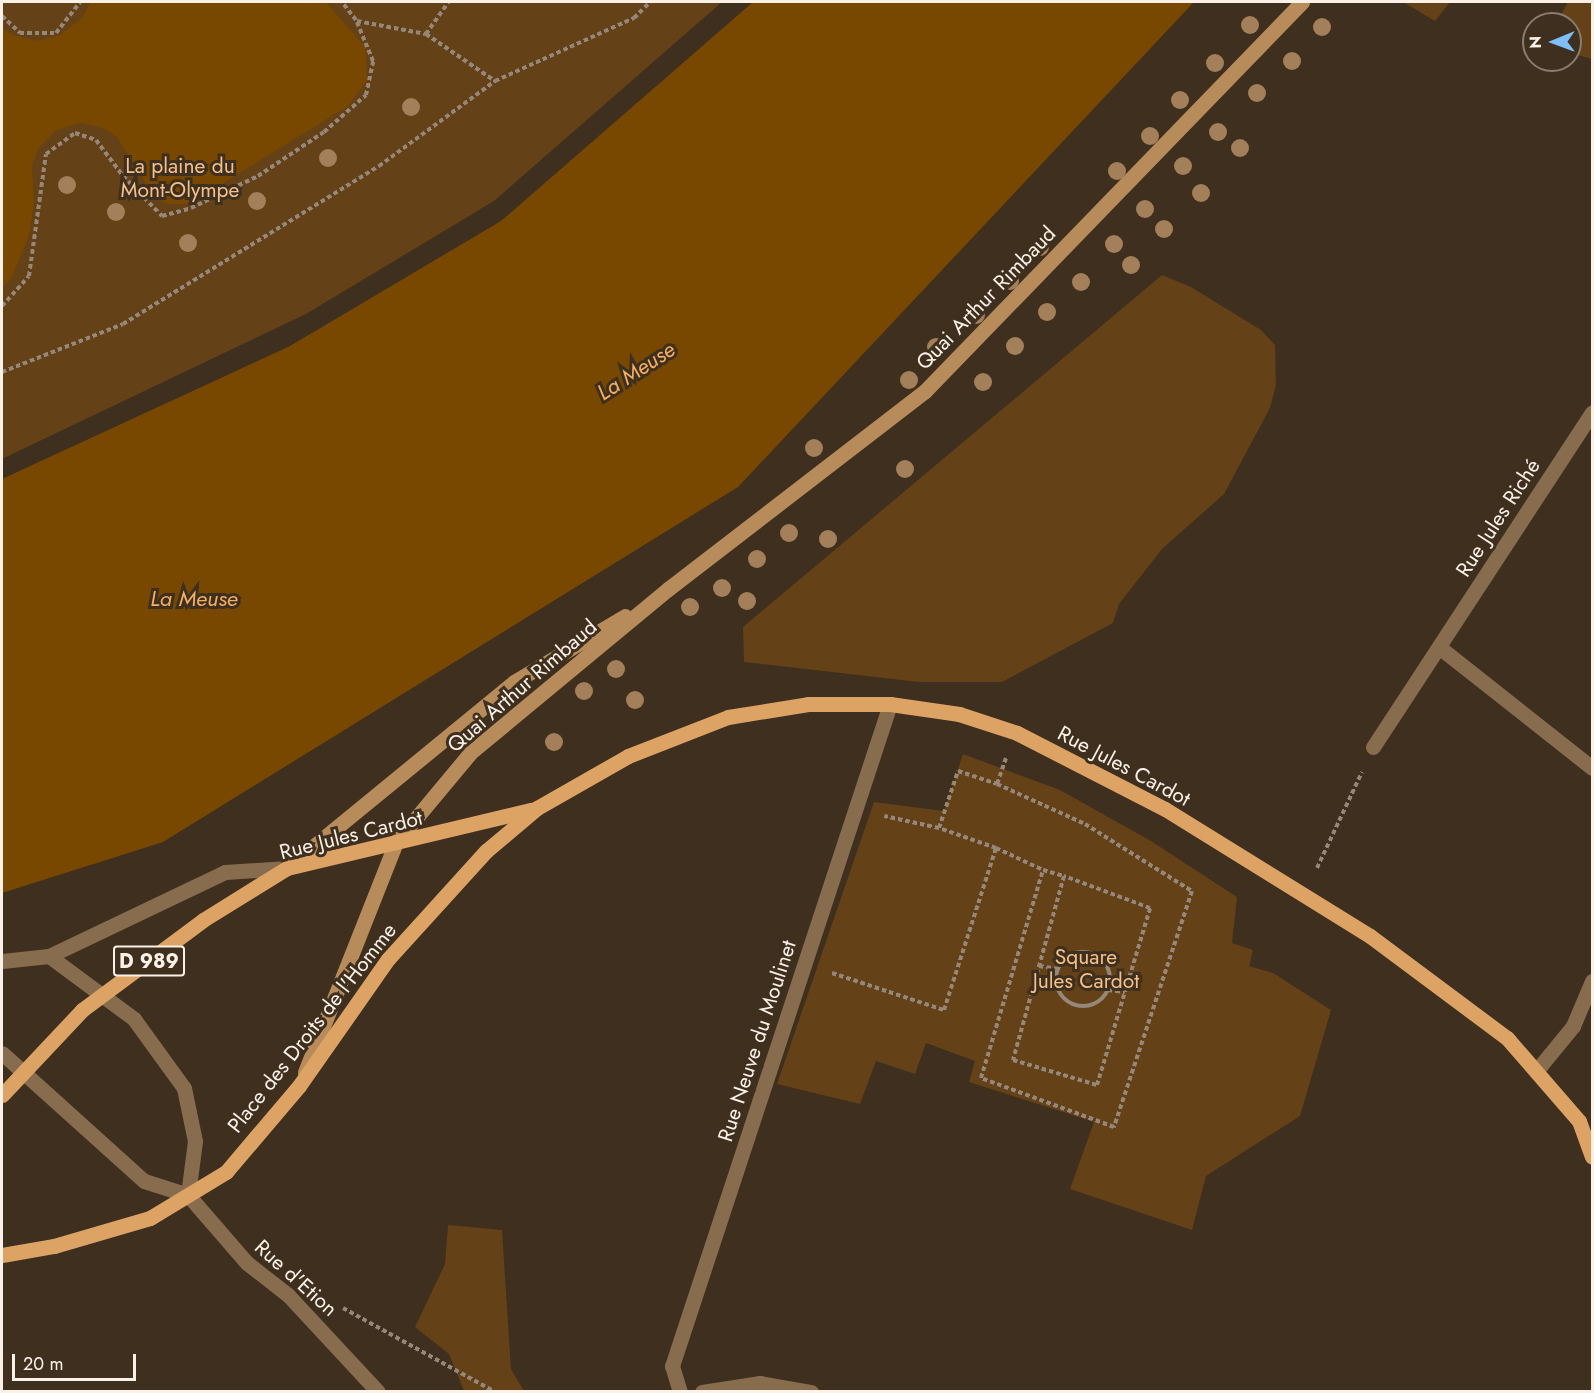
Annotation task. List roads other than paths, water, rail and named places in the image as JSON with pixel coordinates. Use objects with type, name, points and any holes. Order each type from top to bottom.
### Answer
[{"type":"main road","name":"Quai Arthur Rimbaud","points":[[299,1086],[396,842],[471,753],[669,589],[925,391],[1302,2]]},
{"type":"main road","name":"Quai Arthur Rimbaud","points":[[287,868],[514,682],[669,589]]},
{"type":"main road","name":"Rue Jules Cardot","points":[[486,851],[537,808],[628,756],[728,717],[808,704],[890,704],[959,714],[1017,733],[1165,808],[1370,936],[1507,1038],[1579,1121],[1593,1157]]},
{"type":"main road","name":"Rue Jules Cardot","points":[[25,1071],[82,1010],[203,920],[287,868],[462,829],[537,808]]},
{"type":"main road","name":"Place des Droits de l'Homme","points":[[188,1195],[226,1172],[299,1086],[388,959],[486,851]]},
{"type":"main road","name":"D 989","points":[[2,1095],[25,1071]]},
{"type":"main road","name":"D 989","points":[[2,1255],[54,1246],[150,1218],[188,1195]]},
{"type":"street","name":"Rue Jules Riché","points":[[1373,747],[1593,412]]},
{"type":"street","points":[[1439,647],[1593,768]]},
{"type":"street","name":"Rue Neuve du Moulinet","points":[[680,1392],[672,1366],[890,704]]},
{"type":"street","points":[[2,961],[49,956],[225,872],[287,868]]},
{"type":"street","points":[[2,1053],[25,1071],[144,1181],[188,1195],[195,1141],[184,1088],[134,1019],[105,995],[49,956]]},
{"type":"street","points":[[1537,1070],[1573,1026],[1593,981]]},
{"type":"street","name":"Rue d'Etion","points":[[188,1195],[247,1263],[288,1295],[378,1392]]},
{"type":"street","points":[[702,1392],[760,1383],[811,1392]]},
{"type":"water","points":[[91,2],[326,2],[365,47],[367,80],[348,106],[190,204],[169,204],[155,198],[116,136],[100,127],[81,123],[56,130],[38,149],[32,166],[34,203],[29,236],[12,277],[2,289],[2,28],[13,35],[37,41],[60,35],[82,18]]},
{"type":"water","name":"La Meuse","points":[[753,2],[1194,2],[738,487],[163,842],[2,893],[2,479],[290,346],[501,221]]},
{"type":"park label","name":"La plaine du Mont-Olympe","points":[[180,178]]},
{"type":"park label","name":"Square Jules Cardot","points":[[1086,969]]}]
